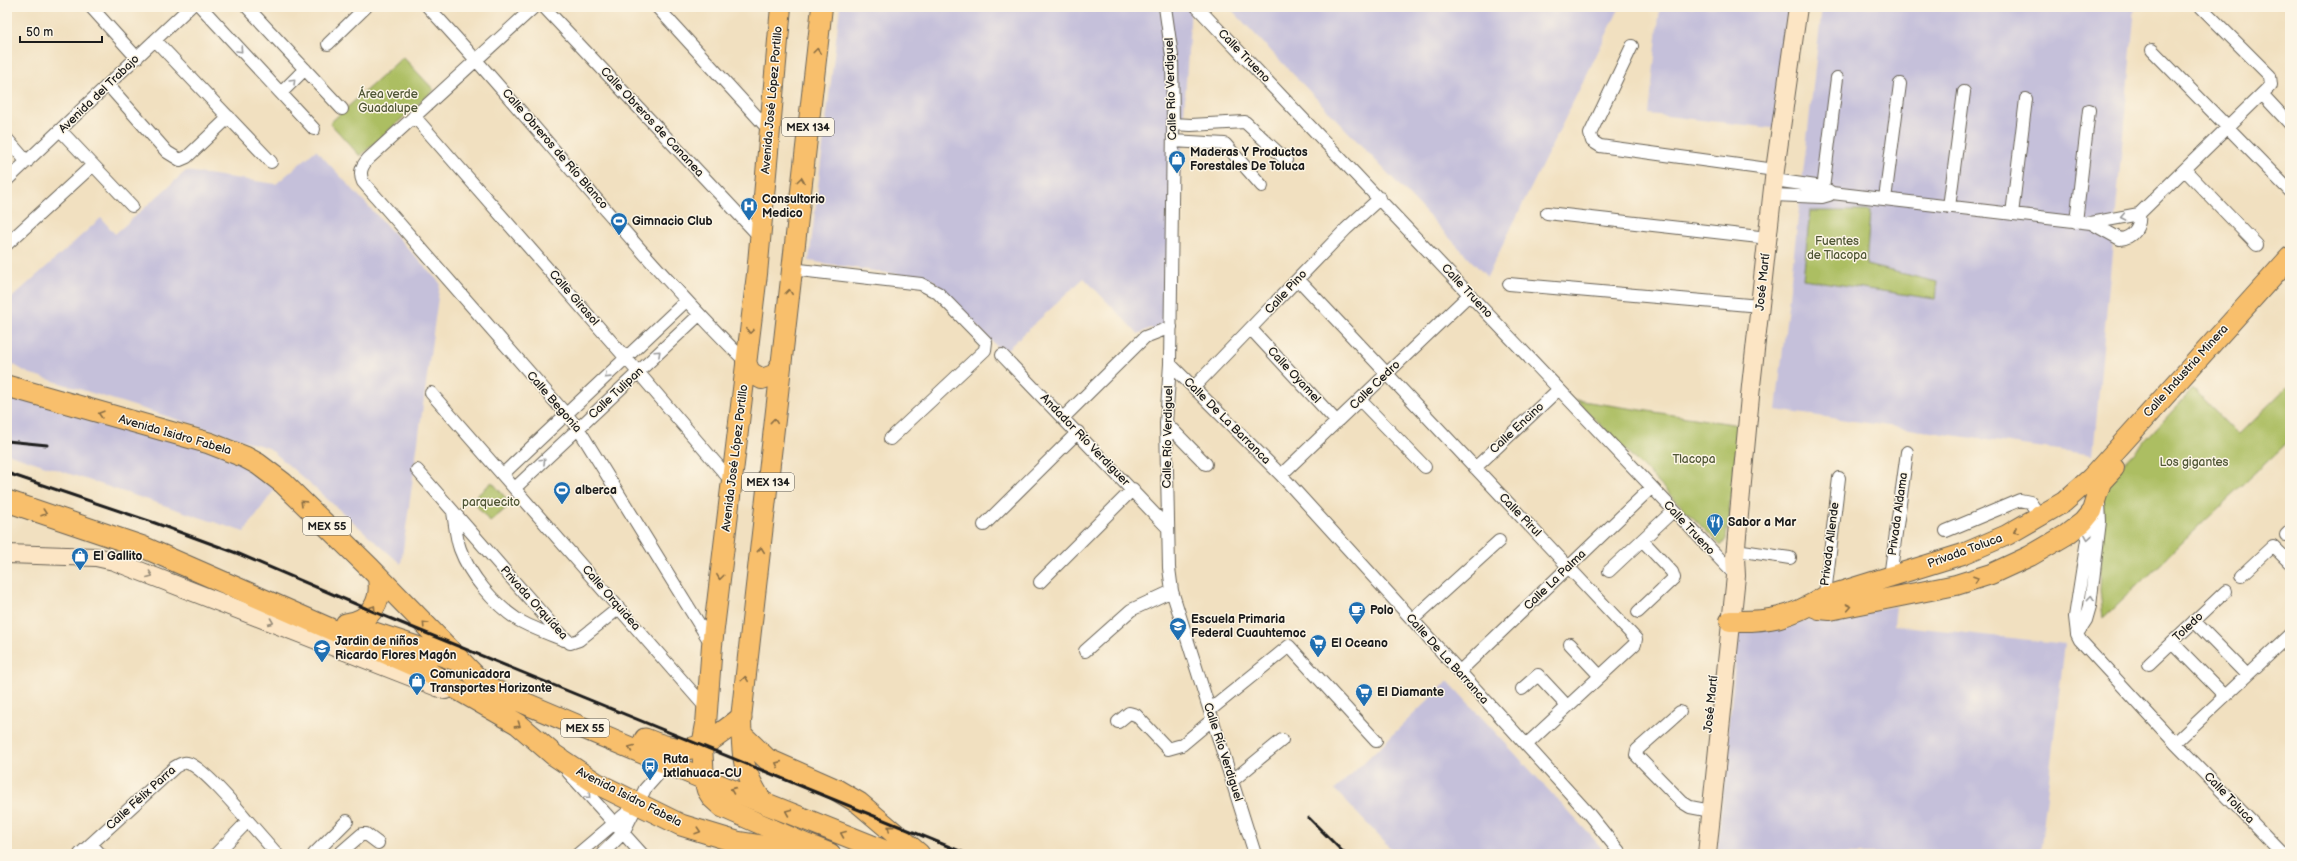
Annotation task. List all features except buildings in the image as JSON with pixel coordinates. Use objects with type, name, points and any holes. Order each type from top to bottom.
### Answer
[{"type":"highway","name":"Avenida Isidro Fabela","points":[[7,386],[209,443],[245,457],[283,483],[378,576],[462,662]]},
{"type":"highway","name":"Avenida Isidro Fabela","points":[[7,501],[143,548],[199,570],[258,599],[424,670],[484,706],[518,724],[554,755],[596,783],[693,830],[722,839],[759,842],[786,848],[810,846],[830,854]]},
{"type":"highway","points":[[199,570],[233,581],[346,624],[462,662],[669,749],[675,756],[704,779],[892,854]]},
{"type":"highway","points":[[346,624],[360,621],[375,606],[380,592],[378,576]]},
{"type":"highway","points":[[675,756],[702,746],[741,726],[767,759],[835,789],[859,803],[920,854]]},
{"type":"main road","name":"MEX 134","points":[[762,801],[750,782],[742,762],[741,726],[780,365],[822,7]]},
{"type":"main road","name":"José Martí","points":[[1707,854],[1705,810],[1774,182],[1798,7]]},
{"type":"main road","name":"Avenida José López Portillo","points":[[759,842],[712,798],[704,779],[702,746],[707,716],[712,645],[757,274],[779,9]]},
{"type":"main road","name":"Calle Industria Minera","points":[[2091,492],[2290,257]]},
{"type":"main road","name":"Calle Industria Minera","points":[[2091,492],[2290,272]]},
{"type":"main road","points":[[746,362],[750,372],[762,379],[776,374],[780,365]]},
{"type":"main road","points":[[7,378],[30,393]]},
{"type":"main road","name":"Privada Toluca","points":[[1730,621],[1766,621],[1820,604],[1890,577],[1963,554],[2007,535],[2091,492]]},
{"type":"main road","name":"Privada Toluca","points":[[1820,604],[1941,589],[1991,574],[2030,556],[2066,535],[2083,522],[2091,492]]},
{"type":"main road","points":[[7,554],[96,557],[114,561],[484,706]]},
{"type":"main road","name":"José Martí","points":[[1695,854],[1705,810],[1730,621],[1733,563]]},
{"type":"street","points":[[91,7],[136,58]]},
{"type":"street","points":[[201,7],[314,129]]},
{"type":"street","points":[[247,7],[342,109]]},
{"type":"street","name":"Calle Obreros de Río Blanco","points":[[428,7],[477,60],[686,301],[746,362]]},
{"type":"street","points":[[414,116],[534,7]]},
{"type":"street","name":"Calle Obreros de Cananea","points":[[544,7],[760,236]]},
{"type":"street","points":[[657,7],[770,131]]},
{"type":"street","name":"Calle Río Verdiguel","points":[[1165,7],[1172,56],[1173,124],[1171,327],[1166,423],[1167,527],[1172,591],[1255,854]]},
{"type":"street","name":"Calle Trueno","points":[[1198,7],[1380,198],[1673,511],[1733,563]]},
{"type":"street","points":[[1632,46],[1590,134],[1592,141],[1600,146],[1826,193],[2091,223],[2139,214],[2263,95],[2271,85],[2270,76],[2201,7]]},
{"type":"street","name":"Avenida del Trabajo","points":[[7,180],[155,40],[183,9]]},
{"type":"street","points":[[328,44],[358,10]]},
{"type":"street","points":[[155,40],[271,162]]},
{"type":"street","points":[[2152,50],[2290,191]]},
{"type":"street","points":[[281,93],[305,69]]},
{"type":"street","points":[[1826,193],[1837,78]]},
{"type":"street","points":[[1885,199],[1900,84]]},
{"type":"street","points":[[108,85],[167,152],[180,160],[187,157],[229,117]]},
{"type":"street","points":[[1949,207],[1964,92]]},
{"type":"street","points":[[2263,95],[2290,124]]},
{"type":"street","points":[[2012,214],[2026,99]]},
{"type":"street","points":[[2076,222],[2089,110]]},
{"type":"street","name":"Calle Begonia","points":[[414,116],[364,164],[360,170],[363,182],[578,428],[712,645]]},
{"type":"street","name":"Calle Girasol","points":[[414,116],[626,358],[732,482]]},
{"type":"street","points":[[1173,124],[1191,126],[1245,122],[1286,160]]},
{"type":"street","points":[[60,130],[132,206]]},
{"type":"street","points":[[7,139],[27,162]]},
{"type":"street","points":[[1173,141],[1225,144],[1262,186]]},
{"type":"street","points":[[7,244],[93,165]]},
{"type":"street","points":[[2185,170],[2257,245]]},
{"type":"street","name":"Calle Pino","points":[[1194,387],[1298,279],[1380,198]]},
{"type":"street","points":[[1547,213],[1768,238]]},
{"type":"street","points":[[2091,223],[2113,237],[2124,239],[2136,229],[2139,224],[2139,214]]},
{"type":"street","points":[[791,269],[920,284],[929,287],[938,293],[986,342],[985,350],[890,439]]},
{"type":"street","name":"Calle Pirul","points":[[1298,279],[1636,639],[1634,644],[1526,744]]},
{"type":"street","points":[[1509,284],[1760,306]]},
{"type":"street","name":"Calle Cedro","points":[[1281,475],[1470,294]]},
{"type":"street","name":"Calle Tulipan","points":[[502,474],[686,301]]},
{"type":"street","name":"Calle Tulipan","points":[[515,488],[699,315]]},
{"type":"street","points":[[1063,418],[1145,337],[1171,327]]},
{"type":"street","name":"Calle Oyamel","points":[[1251,329],[1337,422]]},
{"type":"street","name":"Andador Río Verdiguer","points":[[1002,354],[1133,489],[1167,527]]},
{"type":"street","name":"Calle De La Barranca","points":[[1170,364],[1281,475],[1588,813],[1616,852]]},
{"type":"street","name":"Calle Encino","points":[[1475,468],[1559,389]]},
{"type":"street","points":[[430,393],[515,488]]},
{"type":"street","points":[[1360,400],[1425,467]]},
{"type":"street","points":[[1166,423],[1206,464]]},
{"type":"street","points":[[984,525],[1078,432]]},
{"type":"street","name":"Privada Aldama","points":[[1890,577],[1907,452]]},
{"type":"street","name":"Privada Orquídea","points":[[417,470],[570,643]]},
{"type":"street","name":"Privada Allende","points":[[1820,604],[1839,478]]},
{"type":"street","name":"Calle Orquidea","points":[[515,488],[619,608],[707,716]]},
{"type":"street","name":"Calle La Palma","points":[[1459,672],[1651,488]]},
{"type":"street","points":[[1040,582],[1133,489]]},
{"type":"street","points":[[2077,634],[2086,620],[2090,606],[2100,521],[2091,492]]},
{"type":"street","points":[[2091,492],[2076,605],[2077,634],[2090,652],[2175,743],[2247,675],[2289,639]]},
{"type":"street","points":[[1946,531],[2020,500],[2030,502],[2041,518]]},
{"type":"street","name":"Privada Orquídea","points":[[452,511],[460,548],[470,570],[478,581],[499,603],[519,620],[570,643]]},
{"type":"street","points":[[1609,571],[1673,511]]},
{"type":"street","points":[[1638,612],[1674,578],[1672,572],[1642,540]]},
{"type":"street","points":[[1412,620],[1499,541]]},
{"type":"street","points":[[2241,576],[2273,546],[2290,564]]},
{"type":"street","points":[[1733,563],[1790,558]]},
{"type":"street","points":[[1085,651],[1131,610],[1172,591]]},
{"type":"street","name":"Toledo","points":[[2149,664],[2226,591]]},
{"type":"street","points":[[570,643],[578,640],[619,608]]},
{"type":"street","points":[[2194,621],[2247,675]]},
{"type":"street","points":[[2172,642],[2225,696]]},
{"type":"street","points":[[1570,644],[1600,676]]},
{"type":"street","points":[[1118,722],[1129,713],[1136,715],[1168,749],[1182,745],[1211,715],[1290,646],[1376,741]]},
{"type":"street","points":[[1522,690],[1538,675],[1567,706]]},
{"type":"street","points":[[1680,712],[1637,750],[1636,755],[1678,799],[1690,807],[1705,810]]},
{"type":"street","points":[[602,854],[624,834],[645,789],[675,756],[707,716]]},
{"type":"street","points":[[1232,781],[1282,740]]},
{"type":"street","name":"Calle Toluca","points":[[2175,743],[2283,854]]},
{"type":"street","points":[[554,755],[586,793],[642,854]]},
{"type":"street","name":"Calle Félix Parra","points":[[80,854],[176,766],[186,762],[200,770],[248,822]]},
{"type":"street","name":"MEX 134","points":[[759,842],[762,801]]},
{"type":"street","points":[[580,853],[614,822],[637,804]]},
{"type":"street","points":[[314,854],[347,820]]},
{"type":"street","points":[[216,854],[248,822],[278,854]]},
{"type":"street","points":[[339,854],[362,834],[366,834],[378,843]]},
{"type":"street","points":[[91,844],[100,854]]},
{"type":"shaded area","points":[[840,7],[1191,7],[1169,340],[1151,328],[1138,334],[1084,278],[1003,353],[933,280],[809,261]]},
{"type":"shaded area","points":[[1229,7],[1620,7],[1487,277]]},
{"type":"shaded area","points":[[1660,7],[1797,7],[1780,129],[1649,114]]},
{"type":"shaded area","points":[[1822,7],[2135,7],[2093,455],[1776,410]]},
{"type":"shaded area","points":[[316,150],[440,283],[401,564],[269,448],[28,373],[7,361],[7,302],[101,218],[115,234],[186,171],[276,184]]},
{"type":"shaded area","points":[[7,394],[234,454],[277,486],[244,532],[7,453]]},
{"type":"shaded area","points":[[1896,606],[1894,625],[2065,644],[2040,854],[1717,854],[1738,632]]},
{"type":"shaded area","points":[[1448,681],[1607,854],[1396,854],[1335,790]]},
{"type":"green space","name":"Área verde Guadalupe","points":[[403,57],[434,90],[360,156],[330,123]]},
{"type":"green space","name":"Fuentes de Tlacopa","points":[[1810,211],[1870,211],[1866,265],[1937,282],[1935,299],[1803,279]]},
{"type":"green space","name":"Los gigantes","points":[[2290,384],[2290,440],[2103,618],[2100,591],[2104,484],[2193,389],[2238,435]]},
{"type":"green space","name":"Tlacopa","points":[[1576,400],[1739,425],[1726,539],[1721,546]]},
{"type":"green space","name":"parquecito","points":[[492,482],[511,504],[490,522],[472,500]]},
{"type":"railway","points":[[7,441],[47,445]]},
{"type":"railway","points":[[7,473],[155,523],[239,554],[372,611],[967,854]]},
{"type":"railway","points":[[1309,818],[1345,854]]},
{"type":"place","name":"Maderas Y Productos Forestales De Toluca","points":[[1177,174]]},
{"type":"place","name":"Consultorio Medico","points":[[749,221]]},
{"type":"place","name":"Gimnacio Club","points":[[619,236]]},
{"type":"place","name":"alberca","points":[[562,505]]},
{"type":"place","name":"Sabor a Mar","points":[[1715,537]]},
{"type":"place","name":"El Gallito","points":[[80,571]]},
{"type":"place","name":"Polo","points":[[1357,625]]},
{"type":"place","name":"Escuela Primaria Federal Cuauhtemoc","points":[[1178,641]]},
{"type":"place","name":"El Oceano","points":[[1318,658]]},
{"type":"place","name":"Jardin de niños Ricardo Flores Magón","points":[[322,663]]},
{"type":"place","name":"Comunicadora Transportes Horizonte","points":[[417,696]]},
{"type":"place","name":"El Diamante","points":[[1364,707]]},
{"type":"place","name":"Ruta Ixtlahuaca-CU","points":[[650,781]]}]
